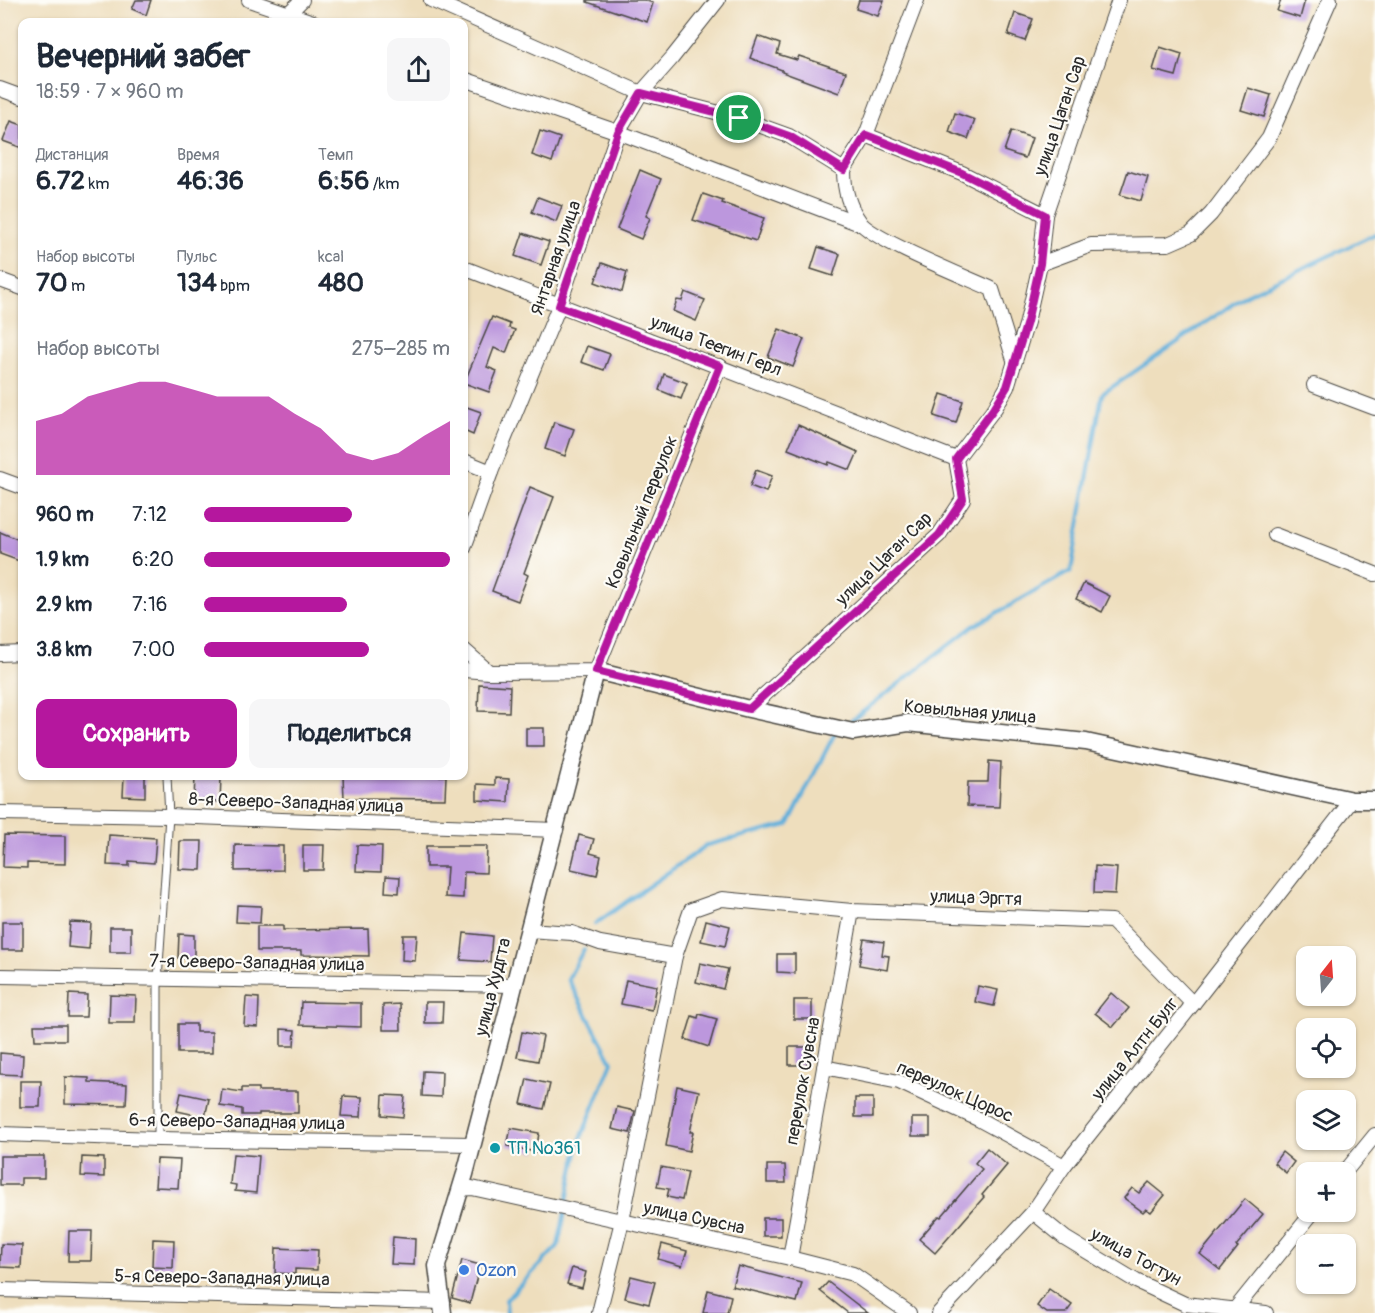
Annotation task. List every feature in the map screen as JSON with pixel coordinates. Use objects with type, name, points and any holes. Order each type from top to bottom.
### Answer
[{"type":"street","points":[[249,0],[302,18]]},
{"type":"street","points":[[289,13],[302,0]]},
{"type":"street","points":[[431,0],[641,93],[739,118],[789,136],[844,170]]},
{"type":"street","name":"Янтарная улица","points":[[468,537],[491,472],[559,306],[618,132],[641,93],[718,0]]},
{"type":"street","points":[[860,224],[844,187],[844,170],[866,135],[917,0]]},
{"type":"street","name":"улица Цаган Сар","points":[[749,709],[939,535],[963,499],[956,459],[1007,387],[1027,322],[1040,264],[1045,215],[1119,0]]},
{"type":"street","points":[[1040,264],[1091,245],[1167,244],[1191,234],[1211,214],[1269,138],[1330,0]]},
{"type":"street","points":[[468,80],[618,132],[860,224],[891,243],[992,289],[1014,360]]},
{"type":"street","points":[[0,89],[18,96]]},
{"type":"street","points":[[866,135],[962,173],[1045,215]]},
{"type":"street","name":"улица Теегин Герл","points":[[468,270],[956,459]]},
{"type":"street","points":[[0,279],[18,286]]},
{"type":"street","name":"Ковыльный переулок","points":[[596,671],[720,366]]},
{"type":"street","points":[[1314,385],[1375,408]]},
{"type":"street","points":[[468,463],[491,472]]},
{"type":"street","points":[[0,479],[18,486]]},
{"type":"street","points":[[1275,535],[1375,574]]},
{"type":"street","points":[[0,654],[18,654]]},
{"type":"street","points":[[468,654],[489,672]]},
{"type":"street","name":"Ковыльная улица","points":[[468,670],[596,671],[853,732],[908,723],[1086,742],[1352,800],[1375,800]]},
{"type":"street","name":"улица Худгта","points":[[443,1307],[438,1288],[437,1266],[473,1144],[596,671]]},
{"type":"street","name":"улица Алтн Булг","points":[[939,1313],[1033,1212],[1064,1166],[1194,1004],[1352,800]]},
{"type":"street","name":"8-я Северо-Западная улица","points":[[0,813],[169,816],[556,830]]},
{"type":"street","name":"улица Эргтя","points":[[675,956],[691,910],[722,899],[852,911],[1112,921],[1194,1004]]},
{"type":"street","name":"переулок Сувсна","points":[[790,1257],[852,911]]},
{"type":"street","points":[[528,930],[572,933],[600,943],[675,956],[622,1221],[599,1313]]},
{"type":"street","name":"7-я Северо-Западная улица","points":[[0,976],[514,985]]},
{"type":"street","name":"переулок Цорос","points":[[824,1067],[899,1082],[980,1120],[1064,1166]]},
{"type":"street","name":"6-я Северо-Западная улица","points":[[0,1134],[473,1144]]},
{"type":"street","points":[[1353,1162],[1375,1135]]},
{"type":"street","name":"улица Сувсна","points":[[460,1189],[472,1188],[790,1257],[853,1274],[909,1313]]},
{"type":"street","name":"улица Тогтун","points":[[1033,1212],[1065,1238],[1146,1286],[1185,1304],[1266,1313]]},
{"type":"street","points":[[1236,1308],[1305,1222]]},
{"type":"street","name":"5-я Северо-Западная улица","points":[[0,1290],[443,1307]]},
{"type":"lane","points":[[158,1139],[158,980],[169,816],[167,780]]},
{"type":"building","points":[[136,0],[151,0],[146,15],[132,9]]},
{"type":"building","points":[[587,0],[644,0],[653,3],[647,22],[587,2]]},
{"type":"building","points":[[859,0],[884,0],[878,16],[856,9]]},
{"type":"building","points":[[1281,0],[1305,0],[1300,18],[1277,11]]},
{"type":"building","points":[[1015,13],[1033,19],[1025,41],[1008,35]]},
{"type":"building","points":[[758,36],[780,44],[777,54],[797,60],[799,56],[846,72],[839,93],[750,58]]},
{"type":"building","points":[[1160,47],[1182,54],[1176,76],[1153,70]]},
{"type":"building","points":[[1248,88],[1271,95],[1264,117],[1241,110]]},
{"type":"building","points":[[955,113],[975,120],[968,139],[949,132]]},
{"type":"building","points":[[11,121],[18,124],[18,147],[3,141]]},
{"type":"building","points":[[540,131],[560,138],[552,162],[532,155]]},
{"type":"building","points":[[1011,131],[1032,138],[1025,158],[1004,151]]},
{"type":"building","points":[[640,170],[661,179],[646,216],[650,218],[641,239],[617,229]]},
{"type":"building","points":[[1128,171],[1148,177],[1141,201],[1120,195]]},
{"type":"building","points":[[703,194],[764,218],[756,241],[693,220]]},
{"type":"building","points":[[538,197],[562,206],[556,222],[532,212]]},
{"type":"building","points":[[523,233],[549,242],[541,265],[515,256]]},
{"type":"building","points":[[818,247],[840,254],[833,276],[811,269]]},
{"type":"building","points":[[602,263],[627,272],[622,292],[595,282]]},
{"type":"building","points":[[685,292],[705,300],[696,321],[673,311],[677,300],[682,301]]},
{"type":"building","points":[[492,317],[510,324],[509,328],[515,330],[506,353],[494,348],[487,367],[497,371],[489,392],[468,384],[468,374]]},
{"type":"building","points":[[779,329],[804,339],[793,367],[768,357]]},
{"type":"building","points":[[587,346],[610,354],[604,370],[581,362]]},
{"type":"building","points":[[664,374],[687,383],[681,399],[659,390]]},
{"type":"building","points":[[941,394],[963,401],[956,423],[934,416]]},
{"type":"building","points":[[468,407],[481,412],[473,435],[468,433]]},
{"type":"building","points":[[554,422],[574,429],[565,456],[545,449]]},
{"type":"building","points":[[798,425],[858,452],[850,470],[829,462],[828,465],[788,449]]},
{"type":"building","points":[[756,470],[772,476],[766,492],[750,486]]},
{"type":"building","points":[[530,487],[554,497],[524,573],[528,575],[518,601],[492,591]]},
{"type":"building","points":[[0,532],[18,539],[18,561],[0,554]]},
{"type":"building","points":[[1084,583],[1110,596],[1102,612],[1076,599]]},
{"type":"building","points":[[479,684],[510,686],[509,712],[478,711]]},
{"type":"building","points":[[526,728],[544,728],[544,746],[526,746]]},
{"type":"building","points":[[989,761],[1001,762],[999,807],[967,806],[968,782],[988,782]]},
{"type":"building","points":[[495,778],[509,779],[508,802],[477,800],[477,784],[495,785]]},
{"type":"building","points":[[124,780],[145,780],[145,797],[123,796]]},
{"type":"building","points":[[195,780],[221,780],[220,802],[194,801]]},
{"type":"building","points":[[343,780],[446,780],[445,799],[344,798]]},
{"type":"building","points":[[4,835],[65,836],[65,864],[27,863],[27,868],[3,867]]},
{"type":"building","points":[[109,835],[156,838],[154,863],[129,861],[129,866],[107,865]]},
{"type":"building","points":[[579,835],[594,839],[590,853],[601,856],[597,875],[571,869]]},
{"type":"building","points":[[180,841],[202,841],[201,870],[179,869]]},
{"type":"building","points":[[235,845],[283,846],[283,870],[235,871]]},
{"type":"building","points":[[303,845],[324,845],[323,870],[303,870]]},
{"type":"building","points":[[357,845],[382,846],[381,872],[356,871]]},
{"type":"building","points":[[426,846],[487,846],[486,873],[464,872],[463,898],[445,897],[447,867],[426,867]]},
{"type":"building","points":[[1095,866],[1117,868],[1115,894],[1094,893]]},
{"type":"building","points":[[386,876],[400,877],[399,893],[385,892]]},
{"type":"building","points":[[237,905],[261,906],[260,923],[236,922]]},
{"type":"building","points":[[706,920],[730,926],[725,946],[701,941]]},
{"type":"building","points":[[2,922],[23,922],[23,950],[2,950]]},
{"type":"building","points":[[70,922],[91,923],[89,949],[68,947]]},
{"type":"building","points":[[257,926],[283,926],[283,930],[368,929],[369,956],[301,955],[301,951],[257,951]]},
{"type":"building","points":[[110,927],[131,927],[131,952],[110,952]]},
{"type":"building","points":[[464,933],[492,936],[490,962],[461,960]]},
{"type":"building","points":[[179,934],[194,935],[194,958],[178,958]]},
{"type":"building","points":[[403,935],[417,935],[415,961],[402,960]]},
{"type":"building","points":[[864,939],[884,942],[882,955],[889,956],[887,970],[859,965]]},
{"type":"building","points":[[777,954],[795,954],[795,973],[777,972]]},
{"type":"building","points":[[700,963],[728,969],[723,989],[696,982]]},
{"type":"building","points":[[626,980],[657,986],[652,1010],[621,1004]]},
{"type":"building","points":[[978,986],[998,990],[994,1006],[975,1002]]},
{"type":"building","points":[[1111,993],[1129,1008],[1113,1027],[1095,1013]]},
{"type":"building","points":[[69,994],[87,995],[86,1017],[68,1017]]},
{"type":"building","points":[[110,995],[136,996],[135,1023],[109,1023]]},
{"type":"building","points":[[246,997],[259,998],[258,1027],[244,1026]]},
{"type":"building","points":[[794,1000],[812,1000],[812,1019],[794,1019]]},
{"type":"building","points":[[301,1002],[361,1003],[361,1027],[300,1025]]},
{"type":"building","points":[[425,1002],[443,1002],[442,1023],[425,1023]]},
{"type":"building","points":[[400,1004],[401,1030],[383,1030],[383,1005]]},
{"type":"building","points":[[699,1014],[717,1019],[709,1047],[685,1039],[692,1016],[698,1018]]},
{"type":"building","points":[[178,1024],[196,1024],[196,1032],[212,1032],[212,1053],[178,1053]]},
{"type":"building","points":[[34,1025],[66,1025],[66,1040],[35,1040]]},
{"type":"building","points":[[281,1029],[295,1030],[294,1046],[281,1046]]},
{"type":"building","points":[[522,1032],[543,1036],[538,1061],[517,1057]]},
{"type":"building","points":[[789,1047],[807,1047],[807,1065],[789,1065]]},
{"type":"building","points":[[0,1053],[23,1055],[22,1075],[0,1074]]},
{"type":"building","points":[[423,1071],[442,1072],[441,1097],[422,1096]]},
{"type":"building","points":[[65,1077],[89,1078],[89,1082],[127,1084],[126,1105],[65,1104]]},
{"type":"building","points":[[527,1079],[550,1084],[544,1109],[521,1104]]},
{"type":"building","points":[[20,1081],[41,1081],[40,1107],[20,1107]]},
{"type":"building","points":[[677,1086],[699,1091],[690,1132],[693,1132],[689,1151],[666,1146]]},
{"type":"building","points":[[242,1088],[258,1088],[258,1091],[298,1091],[298,1113],[242,1115],[242,1109],[220,1106],[222,1089],[242,1092]]},
{"type":"building","points":[[181,1093],[209,1099],[205,1117],[177,1111]]},
{"type":"building","points":[[383,1095],[405,1096],[403,1117],[382,1115]]},
{"type":"building","points":[[343,1096],[362,1097],[361,1117],[341,1116]]},
{"type":"building","points":[[855,1098],[873,1098],[873,1117],[855,1117]]},
{"type":"building","points":[[617,1107],[635,1111],[630,1133],[612,1129]]},
{"type":"building","points":[[912,1118],[930,1118],[930,1136],[912,1136]]},
{"type":"building","points":[[511,1128],[539,1133],[536,1152],[507,1146]]},
{"type":"building","points":[[987,1148],[1007,1165],[982,1195],[984,1197],[935,1253],[919,1239],[982,1169],[975,1163]]},
{"type":"building","points":[[1282,1152],[1294,1162],[1286,1173],[1274,1163]]},
{"type":"building","points":[[233,1154],[259,1156],[256,1193],[235,1191],[236,1185],[230,1184]]},
{"type":"building","points":[[0,1156],[44,1156],[44,1178],[21,1178],[21,1185],[0,1185]]},
{"type":"building","points":[[82,1157],[104,1158],[104,1177],[81,1176]]},
{"type":"building","points":[[157,1159],[180,1160],[178,1188],[155,1187]]},
{"type":"building","points":[[767,1165],[785,1165],[786,1183],[767,1183]]},
{"type":"building","points":[[661,1167],[688,1172],[682,1200],[667,1197],[669,1189],[657,1187]]},
{"type":"building","points":[[1149,1182],[1165,1195],[1151,1212],[1146,1209],[1143,1212],[1124,1198],[1132,1188],[1139,1193]]},
{"type":"building","points":[[1245,1199],[1263,1214],[1236,1246],[1238,1247],[1220,1270],[1200,1254]]},
{"type":"building","points":[[763,1218],[781,1218],[781,1236],[763,1236]]},
{"type":"building","points":[[69,1231],[92,1231],[91,1261],[68,1261]]},
{"type":"building","points":[[393,1237],[415,1239],[414,1265],[391,1264]]},
{"type":"building","points":[[153,1239],[174,1240],[173,1268],[152,1267]]},
{"type":"building","points":[[1,1244],[22,1245],[21,1268],[0,1267]]},
{"type":"building","points":[[662,1244],[687,1251],[682,1266],[658,1259]]},
{"type":"building","points":[[276,1248],[318,1250],[317,1270],[295,1269],[295,1274],[275,1273]]},
{"type":"building","points":[[462,1260],[480,1265],[470,1303],[452,1298]]},
{"type":"building","points":[[738,1266],[802,1283],[797,1302],[732,1286]]},
{"type":"building","points":[[572,1268],[586,1272],[582,1288],[567,1284]]},
{"type":"building","points":[[631,1276],[655,1282],[649,1304],[625,1298]]},
{"type":"building","points":[[828,1282],[868,1313],[848,1313],[820,1291]]},
{"type":"building","points":[[1049,1289],[1072,1305],[1066,1313],[1047,1313],[1037,1306]]},
{"type":"building","points":[[708,1290],[731,1296],[727,1313],[703,1313]]},
{"type":"waterway","points":[[847,724],[972,627],[1071,571],[1102,394],[1246,295],[1375,234]]},
{"type":"waterway","points":[[595,924],[707,845],[788,825],[835,733]]},
{"type":"waterway","points":[[566,1205],[579,1143],[612,1062],[568,979],[584,949]]},
{"type":"waterway","points":[[507,1313],[506,1300],[558,1246],[565,1212]]},
{"type":"place","name":"ТП №361","points":[[495,1148]]},
{"type":"place","name":"Ozon","points":[[464,1270]]},
{"type":"route","points":[[641,93],[739,118],[789,136],[844,170],[866,135],[962,173],[1045,215],[1040,264],[1027,322],[1007,387],[956,459],[963,499],[939,535],[749,709],[596,671],[720,366],[559,306],[618,132],[641,93]]}]
